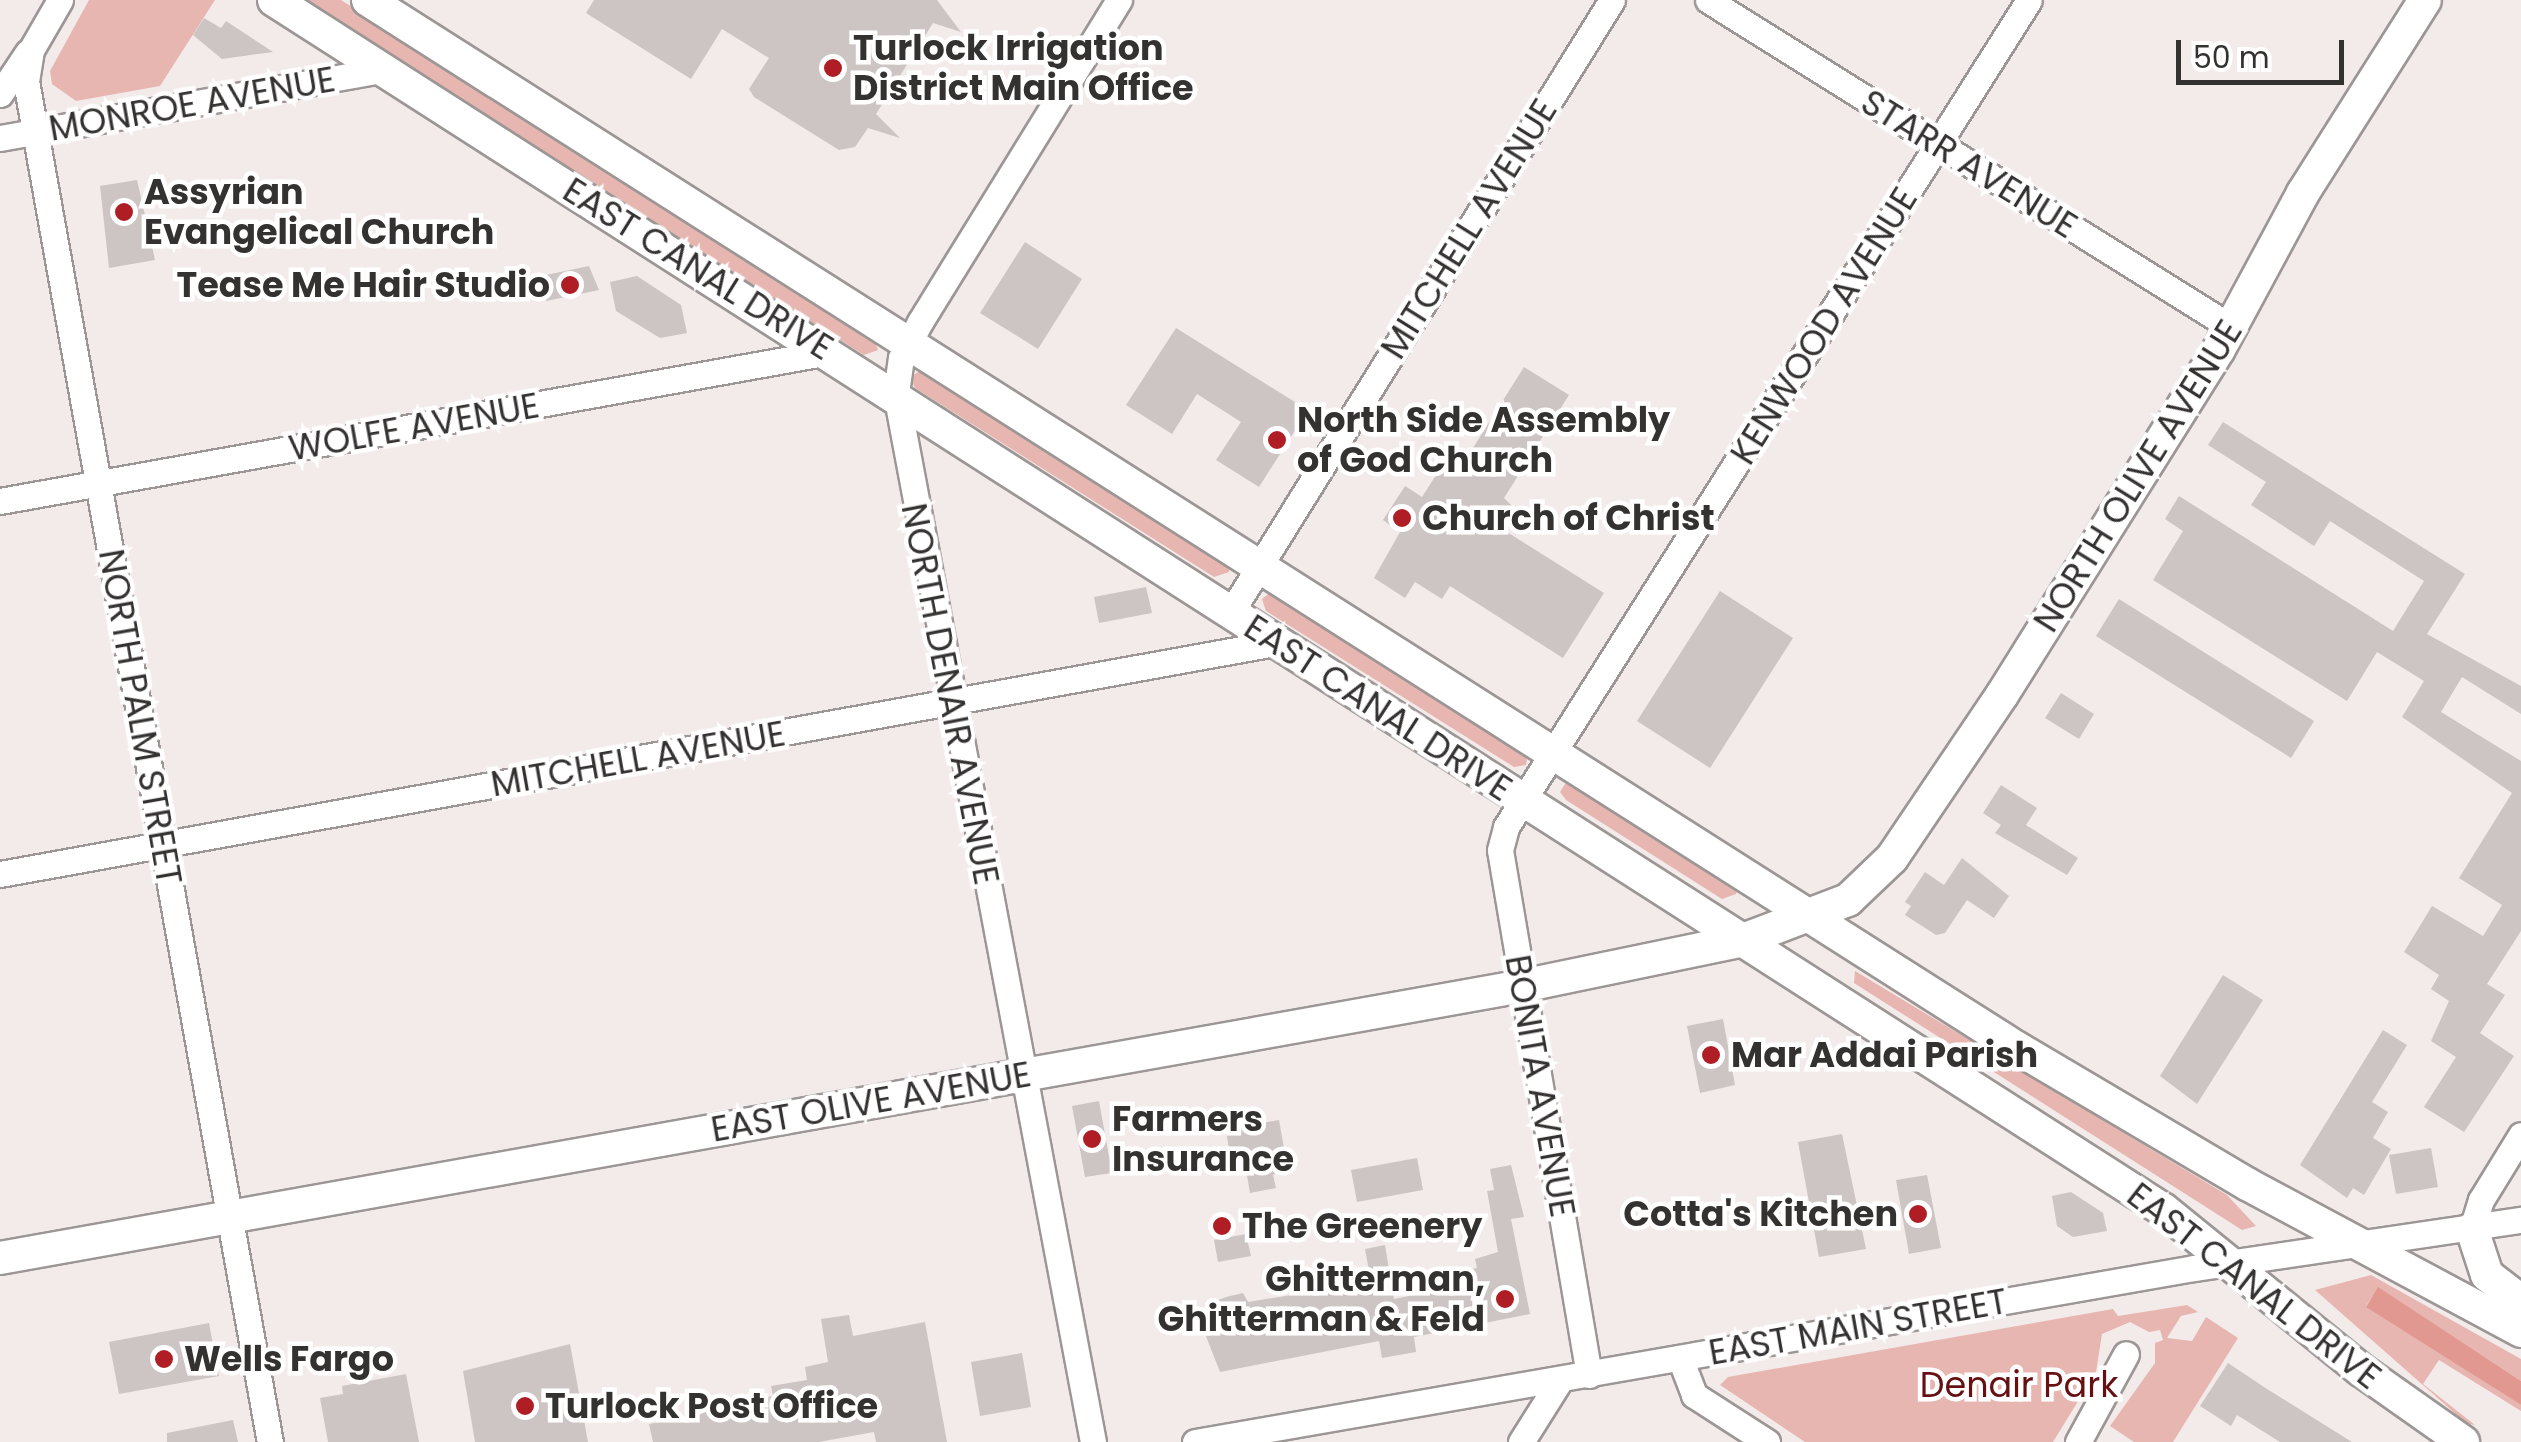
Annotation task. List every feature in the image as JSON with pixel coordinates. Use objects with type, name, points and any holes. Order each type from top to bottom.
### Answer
[{"type":"main road","name":"EAST CANAL DRIVE","points":[[274,0],[896,393],[1275,643],[2164,1210],[2372,1378],[2464,1442]]},
{"type":"main road","name":"EAST CANAL DRIVE","points":[[368,0],[2017,1048],[2366,1248],[2521,1331]]},
{"type":"main road","name":"NORTH OLIVE AVENUE","points":[[1740,941],[1810,916],[1862,891],[1914,826],[2231,327],[2304,193],[2425,0]]},
{"type":"main road","name":"EAST OLIVE AVENUE","points":[[0,1258],[1522,986],[1740,941]]},
{"type":"main road","points":[[2472,1229],[2486,1275],[2521,1301]]},
{"type":"street","name":"NORTH PALM STREET","points":[[60,0],[34,44],[26,75],[270,1442]]},
{"type":"street","name":"NORTH DENAIR AVENUE","points":[[1093,1442],[896,393],[908,343],[1119,0]]},
{"type":"street","name":"MITCHELL AVENUE","points":[[1232,612],[1612,0]]},
{"type":"street","name":"STARR AVENUE","points":[[1708,0],[2231,327]]},
{"type":"street","name":"KENWOOD AVENUE","points":[[1522,802],[2029,0]]},
{"type":"street","points":[[0,94],[34,44]]},
{"type":"street","name":"MONROE AVENUE","points":[[0,138],[383,70]]},
{"type":"street","name":"WOLFE AVENUE","points":[[0,502],[828,352]]},
{"type":"street","name":"MITCHELL AVENUE","points":[[0,874],[1275,643]]},
{"type":"street","name":"BONITA AVENUE","points":[[1522,802],[1500,850],[1589,1375]]},
{"type":"street","points":[[2472,1229],[2481,1200],[2521,1135]]},
{"type":"street","name":"EAST MAIN STREET","points":[[1195,1442],[2232,1264],[2366,1248],[2521,1220]]},
{"type":"street","points":[[2078,1442],[2126,1354]]},
{"type":"street","points":[[1680,1358],[1694,1396],[1767,1442]]},
{"type":"street","points":[[1522,1442],[1560,1380]]},
{"type":"green space","points":[[89,0],[215,0],[160,86],[76,101],[52,84],[50,71]]},
{"type":"green space","points":[[302,0],[341,0],[873,337],[878,350],[864,355]]},
{"type":"green space","points":[[923,369],[1230,566],[1229,572],[1214,577],[915,388],[910,377]]},
{"type":"green space","points":[[1272,591],[1528,753],[1526,765],[1514,767],[1266,611],[1262,599]]},
{"type":"green space","points":[[1567,781],[1738,888],[1736,894],[1722,899],[1566,800],[1560,792]]},
{"type":"green space","points":[[1855,971],[2227,1195],[2256,1226],[2242,1230],[1854,983]]},
{"type":"green space","points":[[2371,1275],[2521,1359],[2521,1381],[2378,1288],[2366,1306],[2521,1405],[2521,1411],[2439,1360],[2423,1384],[2475,1425],[2466,1423],[2315,1290]]},
{"type":"green space","name":"Denair Park","points":[[2187,1305],[2198,1312],[2181,1316],[2167,1338],[2192,1341],[2206,1317],[2238,1338],[2173,1442],[2134,1442],[2110,1426],[2155,1363],[2155,1343],[2163,1340],[2160,1330],[2149,1332],[2130,1322],[2102,1334],[2096,1372],[2053,1442],[1805,1442],[1720,1385],[1728,1377],[2113,1309],[2118,1316]]},
{"type":"shaded area","points":[[2378,1287],[2521,1381],[2521,1405],[2366,1307]]},
{"type":"building","name":"Turlock Irrigation District Main Office","points":[[594,0],[937,0],[961,32],[933,23],[876,114],[900,138],[868,128],[855,147],[839,150],[754,97],[749,89],[769,58],[722,29],[691,79],[586,13]]},
{"type":"building","points":[[204,18],[221,28],[226,21],[273,52],[222,59],[193,35]]},
{"type":"building","name":"Assyrian Evangelical Church","points":[[137,180],[155,260],[109,268],[100,186]]},
{"type":"building","points":[[1025,242],[1082,279],[1038,349],[980,313]]},
{"type":"building","name":"Tease Me Hair Studio","points":[[589,266],[599,290],[546,301],[546,275]]},
{"type":"building","points":[[637,276],[681,305],[687,333],[660,338],[616,311],[610,282]]},
{"type":"building","points":[[1176,328],[1308,410],[1259,487],[1216,460],[1241,422],[1197,394],[1172,434],[1126,405]]},
{"type":"building","points":[[1524,367],[1569,395],[1504,498],[1512,506],[1499,527],[1604,593],[1563,658],[1450,586],[1442,599],[1415,582],[1405,598],[1374,578],[1400,532],[1383,520],[1405,486],[1422,497],[1445,461],[1459,470]]},
{"type":"building","points":[[2223,422],[2465,574],[2427,634],[2521,686],[2521,714],[2462,677],[2441,712],[2521,761],[2521,931],[2487,984],[2505,995],[2480,1033],[2514,1056],[2464,1132],[2424,1107],[2456,1057],[2431,1041],[2449,1001],[2431,989],[2439,975],[2404,952],[2432,906],[2483,936],[2502,905],[2459,878],[2512,793],[2402,717],[2424,681],[2377,652],[2347,701],[2153,580],[2183,531],[2165,519],[2179,496],[2393,631],[2424,581],[2330,521],[2314,546],[2251,505],[2266,482],[2208,445]]},
{"type":"building","points":[[1146,587],[1152,613],[1099,623],[1094,597]]},
{"type":"building","points":[[1720,591],[1793,638],[1710,768],[1637,721]]},
{"type":"building","points":[[2119,599],[2314,721],[2291,758],[2096,636]]},
{"type":"building","points":[[2061,693],[2094,714],[2079,739],[2045,718]]},
{"type":"building","points":[[2001,785],[2037,808],[2026,825],[2078,858],[2067,875],[1995,833],[2001,825],[1983,813]]},
{"type":"building","points":[[1962,858],[2009,896],[1994,918],[1967,900],[1945,933],[1936,935],[1905,915],[1911,906],[1905,902],[1925,872],[1944,885]]},
{"type":"building","points":[[2223,975],[2263,1000],[2197,1104],[2160,1076]]},
{"type":"building","name":"Mar Addai Parish","points":[[1723,1019],[1735,1085],[1700,1093],[1687,1026]]},
{"type":"building","points":[[2383,1030],[2407,1045],[2372,1102],[2388,1112],[2373,1138],[2391,1149],[2364,1195],[2353,1188],[2347,1198],[2300,1165]]},
{"type":"building","name":"Farmers Insurance","points":[[1099,1101],[1112,1173],[1085,1177],[1072,1106]]},
{"type":"building","points":[[1258,1110],[1261,1123],[1279,1120],[1287,1165],[1273,1175],[1276,1188],[1250,1193],[1246,1170],[1233,1172],[1226,1131],[1243,1128],[1240,1113]]},
{"type":"building","points":[[1842,1134],[1866,1249],[1819,1257],[1798,1142]]},
{"type":"building","points":[[2431,1148],[2438,1187],[2396,1194],[2389,1155]]},
{"type":"building","points":[[1417,1158],[1423,1190],[1357,1202],[1351,1170]]},
{"type":"building","points":[[1511,1165],[1524,1217],[1511,1219],[1530,1314],[1414,1337],[1416,1352],[1382,1358],[1379,1341],[1220,1372],[1202,1326],[1211,1325],[1208,1311],[1218,1309],[1216,1301],[1243,1293],[1248,1302],[1371,1282],[1365,1249],[1385,1245],[1394,1299],[1429,1292],[1427,1277],[1477,1268],[1475,1259],[1498,1252],[1487,1191],[1494,1190],[1490,1169]]},
{"type":"building","name":"Cotta's Kitchen","points":[[1927,1175],[1941,1248],[1909,1254],[1896,1180]]},
{"type":"building","points":[[2071,1192],[2103,1213],[2107,1231],[2073,1237],[2057,1226],[2052,1196]]},
{"type":"building","points":[[1246,1234],[1251,1256],[1218,1262],[1214,1240]]},
{"type":"building","points":[[849,1315],[853,1336],[925,1322],[947,1442],[876,1442],[874,1432],[819,1442],[653,1442],[649,1424],[702,1414],[700,1407],[773,1396],[771,1386],[807,1380],[805,1367],[828,1362],[821,1319]]},
{"type":"building","name":"Wells Fargo","points":[[209,1323],[219,1376],[119,1394],[109,1342]]},
{"type":"building","name":"Turlock Post Office","points":[[570,1344],[588,1442],[475,1442],[463,1371]]},
{"type":"building","points":[[1022,1353],[1031,1407],[980,1416],[971,1362]]},
{"type":"building","points":[[2228,1363],[2352,1442],[2280,1442],[2237,1415],[2231,1426],[2200,1406]]},
{"type":"building","points":[[406,1374],[419,1442],[328,1442],[320,1398],[343,1394],[342,1386]]},
{"type":"building","points":[[233,1420],[238,1442],[167,1442],[167,1433]]},
{"type":"place","name":"Turlock Irrigation District Main Office","points":[[833,68]]},
{"type":"place","name":"Assyrian Evangelical Church","points":[[124,212]]},
{"type":"place","name":"Tease Me Hair Studio","points":[[570,285]]},
{"type":"place","name":"North Side Assembly of God Church","points":[[1277,440]]},
{"type":"place","name":"Church of Christ","points":[[1402,518]]},
{"type":"place","name":"Mar Addai Parish","points":[[1711,1055]]},
{"type":"place","name":"Farmers Insurance","points":[[1092,1139]]},
{"type":"place","name":"Cotta's Kitchen","points":[[1918,1214]]},
{"type":"place","name":"The Greenery","points":[[1222,1226]]},
{"type":"place","name":"Ghitterman, Ghitterman & Feld","points":[[1505,1299]]},
{"type":"place","name":"Wells Fargo","points":[[164,1359]]},
{"type":"place","name":"Turlock Post Office","points":[[525,1406]]}]
